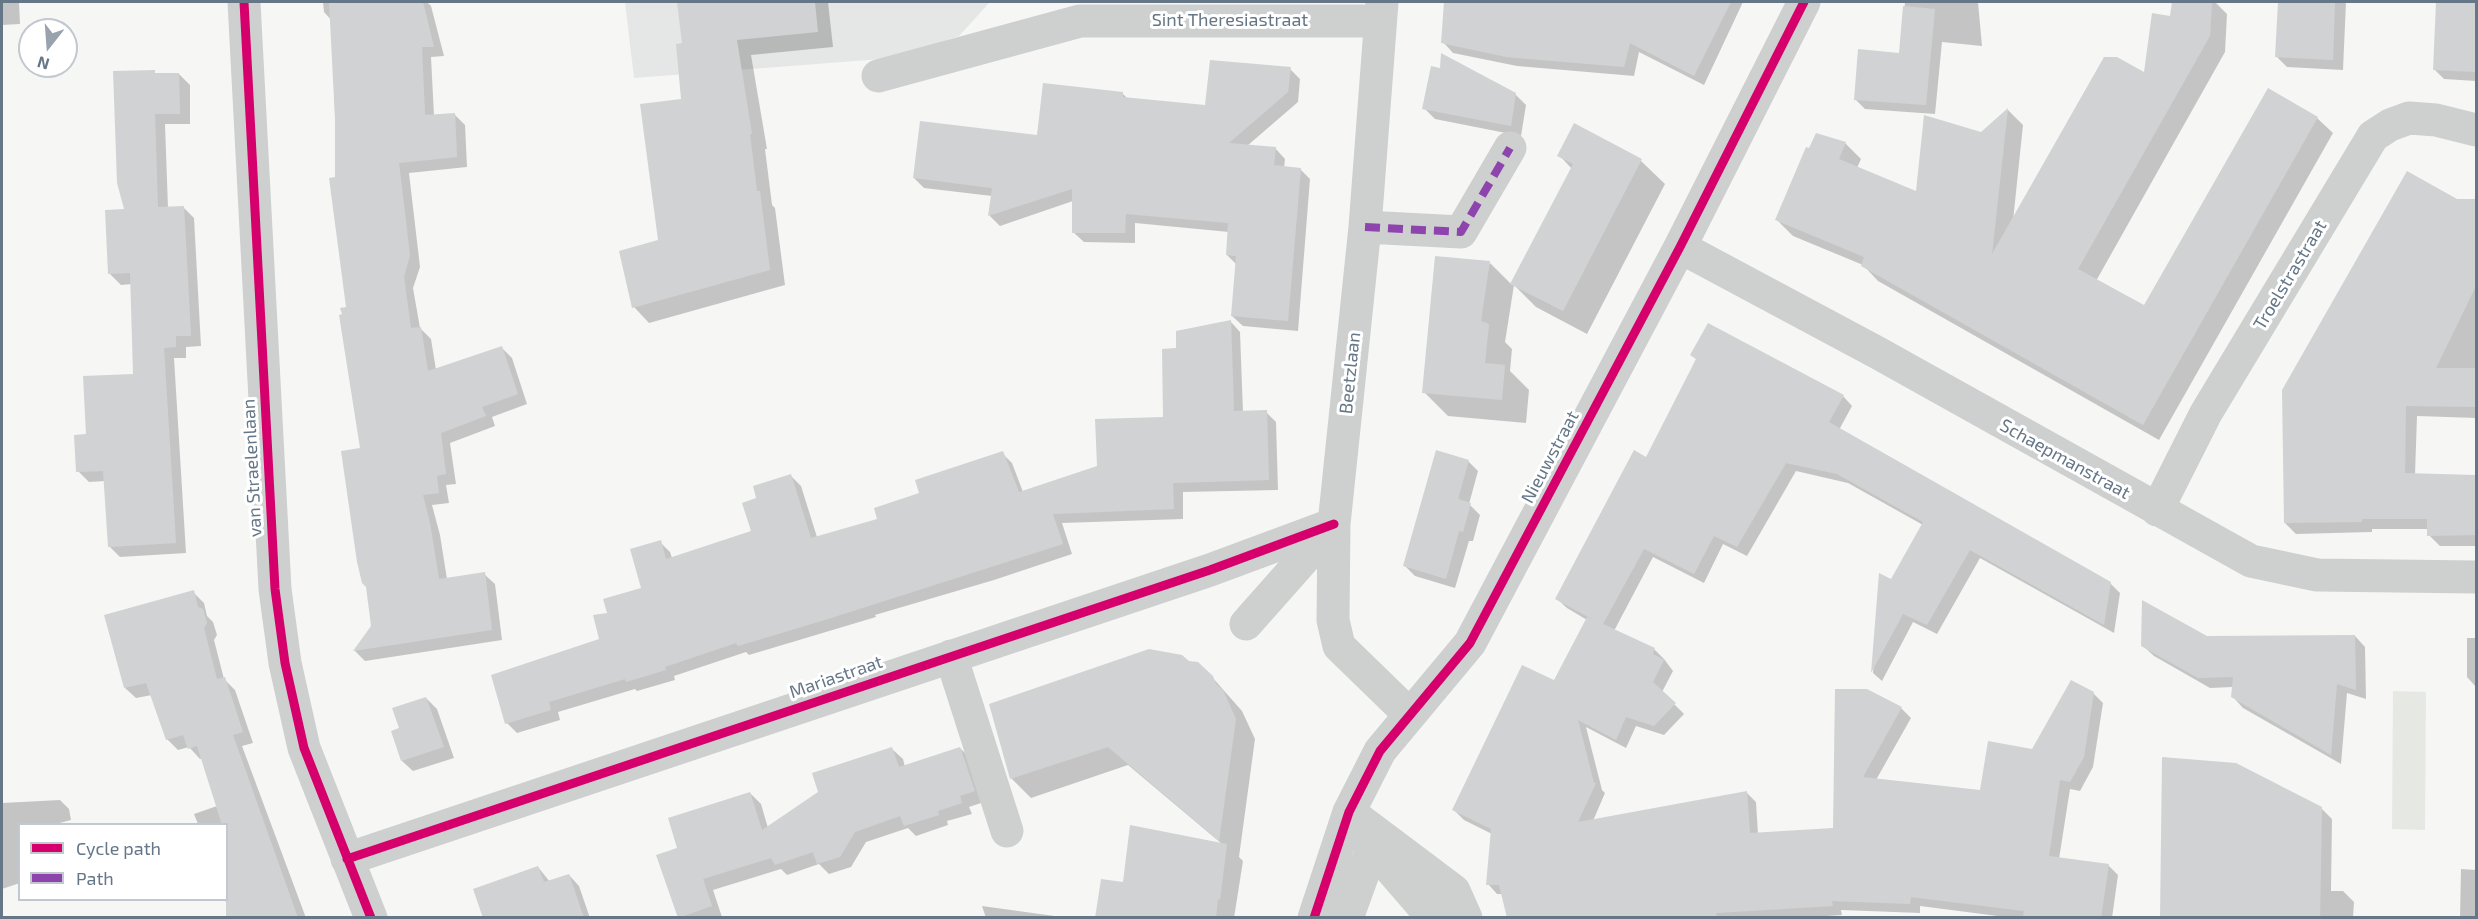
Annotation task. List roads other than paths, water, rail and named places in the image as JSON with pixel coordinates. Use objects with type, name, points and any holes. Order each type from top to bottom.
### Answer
[{"type":"street","name":"van Straelenlaan","points":[[244,2],[275,588],[285,663],[304,748],[371,918]]},
{"type":"street","name":"Nieuwstraat","points":[[1314,918],[1349,812],[1380,751],[1470,643],[1680,247],[1804,2]]},
{"type":"street","name":"Sint Theresiastraat","points":[[878,76],[1078,11],[1381,11]]},
{"type":"street","name":"Beetzlaan","points":[[1381,11],[1365,227],[1334,524],[1334,620],[1339,645],[1410,715]]},
{"type":"street","name":"Troelstrastraat","points":[[2157,510],[2206,413],[2373,136],[2390,125],[2409,118],[2436,120],[2476,130]]},
{"type":"street","points":[[1365,227],[1461,232],[1510,148]]},
{"type":"street","name":"Schaepmanstraat","points":[[1680,247],[1878,353],[2251,561],[2317,575],[2476,577]]},
{"type":"street","name":"Mariastraat","points":[[347,859],[1210,570],[1334,524]]},
{"type":"street","points":[[1246,624],[1334,524]]},
{"type":"street","points":[[951,656],[1007,831]]},
{"type":"street","points":[[1349,812],[1372,849],[1433,918]]},
{"type":"street","points":[[1349,812],[1454,891],[1466,918]]},
{"type":"street","points":[[1347,918],[1372,849]]}]
